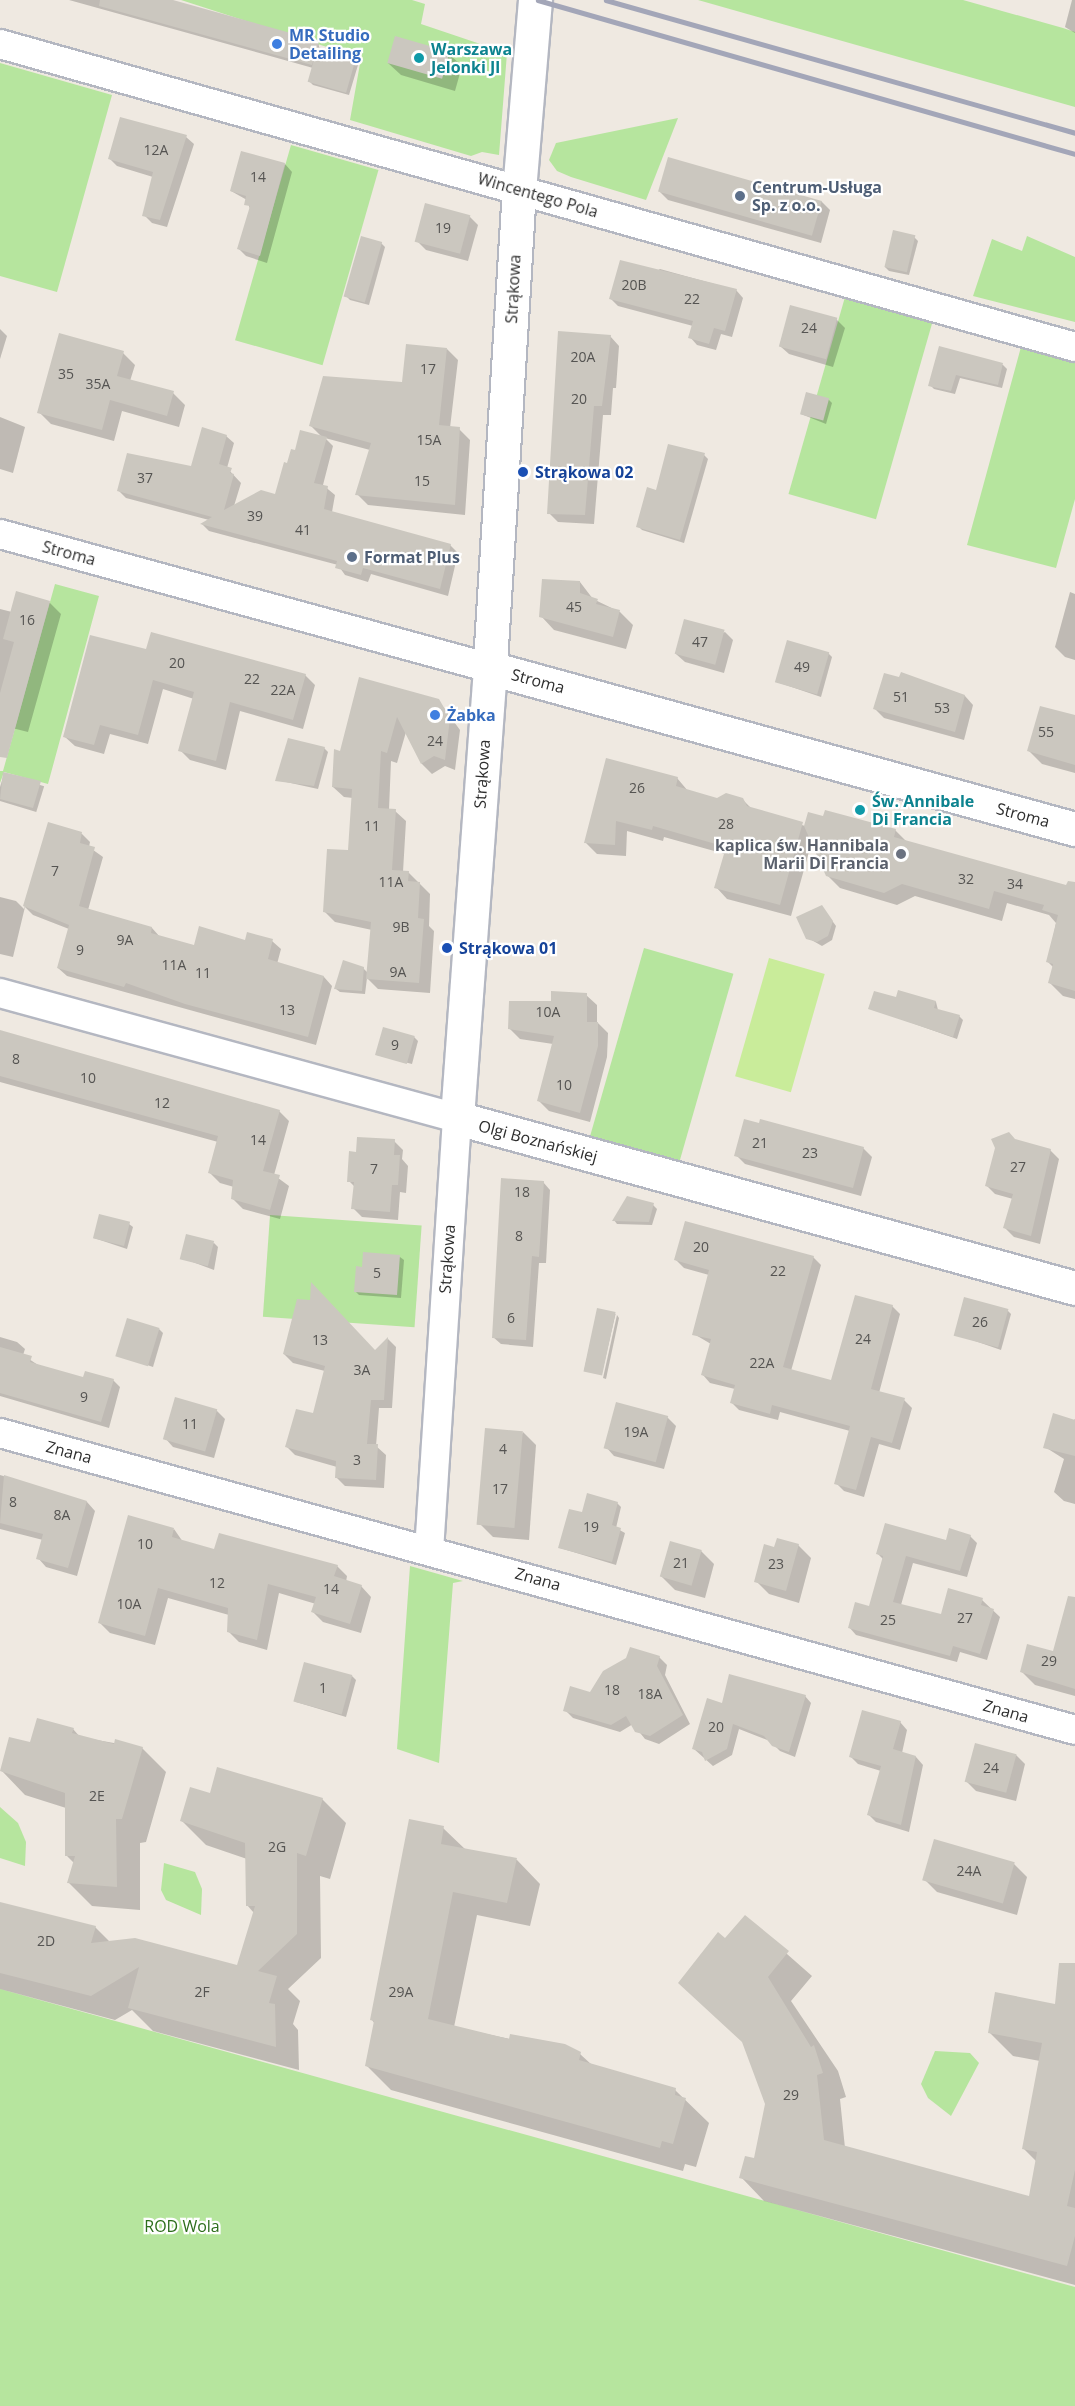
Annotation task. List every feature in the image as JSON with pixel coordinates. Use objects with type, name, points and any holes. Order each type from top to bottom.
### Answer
[{"type":"street","name":"Strąkowa","points":[[429,1549],[457,1118],[490,668],[519,189],[535,0]]},
{"type":"street","name":"Wincentego Pola","points":[[0,44],[1075,347]]},
{"type":"street","name":"Stroma","points":[[0,534],[1075,829]]},
{"type":"street","name":"Olgi Boznańskiej","points":[[0,993],[1075,1288]]},
{"type":"street","name":"Znana","points":[[0,1433],[429,1549],[1075,1730]]},
{"type":"green space","points":[[181,0],[412,0],[425,4],[421,24],[507,53],[499,155],[482,152],[471,156],[350,120],[361,58]]},
{"type":"green space","points":[[698,0],[963,0],[1063,28],[1075,32],[1075,107]]},
{"type":"green space","points":[[0,63],[112,95],[57,292],[0,276]]},
{"type":"green space","points":[[678,118],[646,200],[571,177],[557,171],[549,160],[556,143]]},
{"type":"green space","points":[[291,145],[378,170],[323,365],[235,340]]},
{"type":"green space","points":[[1027,236],[1075,257],[1075,322],[973,296],[992,239],[1022,251]]},
{"type":"green space","points":[[845,297],[932,322],[876,519],[788,494]]},
{"type":"green space","points":[[1021,347],[1075,362],[1075,499],[1056,568],[967,545]]},
{"type":"green space","points":[[55,584],[99,596],[48,784],[4,772],[0,783],[0,771],[3,771]]},
{"type":"green space","points":[[644,948],[733,974],[679,1162],[590,1136]]},
{"type":"green space","points":[[769,958],[825,974],[791,1092],[735,1076]]},
{"type":"green space","points":[[270,1215],[422,1226],[415,1327],[263,1317]]},
{"type":"green space","points":[[410,1566],[463,1581],[453,1583],[439,1763],[397,1749]]},
{"type":"green space","points":[[0,1807],[18,1823],[26,1842],[25,1866],[0,1858]]},
{"type":"green space","points":[[164,1863],[195,1872],[202,1889],[201,1915],[166,1900],[161,1890]]},
{"type":"green space","name":"ROD Wola","points":[[0,1989],[1075,2287],[1075,2406],[0,2406]]},
{"type":"green space","points":[[935,2051],[970,2053],[979,2063],[951,2116],[928,2098],[921,2084]]},
{"type":"building","points":[[100,0],[173,0],[319,41],[312,65],[99,6]]},
{"type":"building","name":"Warszawa Jelonki Jl","points":[[395,36],[450,52],[442,79],[387,63]]},
{"type":"building","points":[[317,49],[355,60],[346,93],[308,82]]},
{"type":"building","points":[[120,117],[187,135],[160,220],[142,216],[153,172],[108,159]]},
{"type":"building","points":[[241,151],[285,163],[260,256],[237,249],[250,206],[244,205],[246,196],[230,191]]},
{"type":"building","name":"Centrum-Usługa Sp. z o.o.","points":[[668,157],[822,201],[812,236],[658,192]]},
{"type":"building","points":[[425,203],[470,215],[460,254],[415,242]]},
{"type":"building","points":[[893,230],[915,235],[907,272],[884,267]]},
{"type":"building","points":[[361,236],[382,242],[365,303],[344,297]]},
{"type":"building","points":[[620,260],[737,289],[725,331],[714,328],[709,344],[688,338],[693,321],[609,299]]},
{"type":"building","points":[[790,305],[837,318],[826,359],[779,347]]},
{"type":"building","points":[[558,331],[611,335],[602,406],[594,406],[585,515],[547,514]]},
{"type":"building","points":[[59,333],[124,351],[117,376],[174,391],[167,416],[110,400],[102,430],[37,413]]},
{"type":"building","points":[[406,344],[447,348],[439,425],[460,427],[455,505],[355,495],[371,443],[309,426],[323,376],[402,382]]},
{"type":"building","points":[[939,346],[1003,363],[998,385],[956,375],[951,391],[928,386]]},
{"type":"building","points":[[806,392],[829,398],[823,420],[800,414]]},
{"type":"building","points":[[202,427],[227,435],[219,464],[232,468],[230,473],[234,474],[224,510],[261,490],[275,494],[284,462],[287,463],[291,449],[295,450],[300,430],[327,437],[314,483],[328,486],[324,509],[451,544],[440,589],[363,568],[361,575],[335,568],[337,561],[200,524],[212,517],[117,491],[127,453],[191,466]]},
{"type":"building","points":[[668,444],[705,453],[680,540],[636,527],[647,487],[656,490]]},
{"type":"building","points":[[542,579],[580,581],[580,593],[598,599],[596,604],[620,610],[613,637],[539,617]]},
{"type":"building","points":[[16,591],[50,601],[7,758],[0,757],[0,693],[14,642],[3,639]]},
{"type":"building","points":[[684,619],[725,630],[715,665],[675,654]]},
{"type":"building","points":[[151,632],[306,674],[293,720],[230,702],[216,761],[178,751],[194,692],[153,680],[138,735],[100,725],[94,745],[63,737],[90,635],[146,649]]},
{"type":"building","points":[[787,640],[829,652],[817,694],[775,682]]},
{"type":"building","points":[[901,672],[965,695],[955,732],[873,709],[884,673],[899,677]]},
{"type":"building","points":[[359,677],[439,699],[450,718],[445,760],[434,756],[421,764],[397,717],[387,753],[381,751],[378,808],[396,809],[392,870],[409,871],[408,881],[420,882],[418,918],[424,919],[419,983],[366,979],[371,922],[323,912],[327,849],[348,850],[352,789],[332,787],[334,749],[340,751]]},
{"type":"building","points":[[1040,706],[1075,715],[1075,765],[1027,751]]},
{"type":"building","points":[[288,738],[325,747],[314,786],[275,781]]},
{"type":"building","points":[[606,758],[678,777],[676,786],[717,798],[726,793],[743,798],[747,806],[803,822],[780,905],[714,888],[726,847],[653,826],[652,830],[616,821],[615,845],[584,843]]},
{"type":"building","points":[[3,772],[41,781],[33,808],[0,799]]},
{"type":"building","points":[[825,810],[896,829],[894,837],[1066,885],[1068,881],[1075,882],[1075,991],[1048,983],[1053,964],[1046,962],[1058,915],[1042,910],[1044,905],[994,891],[989,909],[902,884],[884,893],[826,876],[804,826],[808,812],[823,816]]},
{"type":"building","points":[[48,822],[82,832],[80,843],[95,847],[79,906],[152,927],[151,933],[194,945],[199,926],[245,940],[247,932],[273,939],[268,959],[324,976],[308,1037],[185,1004],[126,983],[124,987],[57,968],[69,925],[23,906]]},
{"type":"building","points":[[822,905],[833,921],[828,936],[817,942],[806,939],[796,917]]},
{"type":"building","points":[[343,960],[364,967],[362,991],[334,989]]},
{"type":"building","points":[[898,990],[936,1001],[934,1008],[960,1015],[953,1037],[868,1009],[874,991],[896,997]]},
{"type":"building","points":[[551,991],[587,993],[587,1022],[598,1022],[598,1046],[580,1113],[537,1101],[554,1036],[508,1029],[509,1001],[551,1001]]},
{"type":"building","points":[[383,1027],[415,1036],[407,1064],[375,1055]]},
{"type":"building","points":[[0,1030],[280,1110],[263,1171],[280,1175],[270,1210],[231,1199],[233,1180],[208,1173],[218,1136],[0,1076]]},
{"type":"building","points":[[744,1119],[759,1123],[760,1119],[864,1147],[853,1188],[734,1156]]},
{"type":"building","points":[[1009,1132],[1015,1139],[1051,1149],[1031,1236],[1003,1228],[1013,1194],[985,1186],[995,1148],[991,1139]]},
{"type":"building","points":[[357,1137],[395,1139],[394,1155],[400,1155],[398,1185],[392,1185],[390,1212],[351,1209],[354,1182],[347,1182],[349,1151],[356,1152]]},
{"type":"building","points":[[501,1178],[544,1181],[539,1257],[532,1256],[526,1340],[492,1338]]},
{"type":"building","points":[[627,1196],[654,1203],[649,1222],[612,1221]]},
{"type":"building","points":[[99,1214],[130,1222],[124,1246],[93,1238]]},
{"type":"building","points":[[685,1221],[814,1256],[783,1367],[831,1380],[855,1295],[893,1305],[871,1389],[905,1398],[892,1443],[871,1437],[856,1490],[834,1484],[850,1426],[772,1405],[770,1414],[730,1403],[735,1385],[701,1375],[711,1339],[692,1335],[709,1270],[674,1260]]},
{"type":"building","points":[[186,1234],[214,1241],[208,1266],[180,1259]]},
{"type":"building","points":[[363,1252],[400,1255],[397,1295],[354,1292],[356,1266],[362,1267]]},
{"type":"building","points":[[311,1282],[375,1350],[388,1337],[384,1400],[371,1400],[367,1444],[378,1444],[376,1480],[335,1478],[336,1461],[285,1447],[296,1409],[313,1413],[325,1366],[283,1354],[297,1299],[310,1300]]},
{"type":"building","points":[[964,1297],[1008,1309],[998,1348],[954,1336]]},
{"type":"building","points":[[597,1308],[616,1312],[602,1376],[583,1372]]},
{"type":"building","points":[[127,1318],[160,1328],[148,1366],[115,1356]]},
{"type":"building","points":[[0,1347],[32,1356],[30,1362],[83,1377],[85,1371],[114,1379],[101,1422],[0,1393]]},
{"type":"building","points":[[175,1397],[217,1409],[205,1451],[163,1439]]},
{"type":"building","points":[[616,1402],[668,1416],[656,1462],[604,1448]]},
{"type":"building","points":[[1053,1413],[1075,1420],[1075,1456],[1043,1448]]},
{"type":"building","points":[[485,1428],[523,1431],[514,1528],[477,1525]]},
{"type":"building","points":[[4,1475],[87,1501],[68,1568],[36,1559],[43,1534],[0,1523]]},
{"type":"building","points":[[587,1493],[618,1502],[612,1525],[621,1528],[612,1562],[558,1548],[569,1509],[582,1512]]},
{"type":"building","points":[[128,1515],[174,1528],[172,1537],[214,1549],[219,1533],[338,1565],[334,1576],[362,1585],[350,1624],[311,1612],[316,1597],[268,1584],[257,1640],[227,1632],[228,1608],[158,1588],[145,1636],[98,1623]]},
{"type":"building","points":[[885,1523],[946,1540],[949,1528],[971,1535],[960,1571],[906,1556],[893,1602],[941,1614],[948,1588],[983,1598],[981,1605],[994,1609],[980,1654],[953,1646],[950,1656],[848,1628],[855,1602],[869,1606],[883,1556],[876,1554]]},
{"type":"building","points":[[777,1538],[799,1544],[786,1591],[754,1582],[764,1544],[774,1547]]},
{"type":"building","points":[[670,1541],[702,1550],[692,1586],[660,1577]]},
{"type":"building","points":[[1068,1596],[1075,1597],[1075,1689],[1020,1672],[1027,1644],[1053,1651]]},
{"type":"building","points":[[630,1647],[660,1656],[657,1666],[683,1715],[650,1736],[635,1732],[626,1716],[611,1725],[563,1711],[570,1686],[590,1692],[603,1671],[626,1658]]},
{"type":"building","points":[[304,1662],[352,1675],[342,1715],[293,1702]]},
{"type":"building","points":[[729,1674],[806,1695],[789,1752],[772,1746],[764,1736],[733,1724],[727,1749],[705,1761],[702,1752],[692,1749],[707,1698],[722,1703]]},
{"type":"building","points":[[862,1710],[901,1721],[893,1749],[916,1756],[901,1825],[867,1815],[881,1766],[849,1757]]},
{"type":"building","points":[[37,1718],[74,1728],[72,1733],[114,1744],[115,1739],[143,1747],[122,1819],[116,1819],[117,1887],[67,1883],[75,1856],[65,1856],[65,1793],[0,1771],[9,1737],[30,1742]]},
{"type":"building","points":[[975,1743],[1017,1754],[1006,1793],[965,1782]]},
{"type":"building","points":[[217,1767],[323,1798],[306,1856],[297,1853],[297,1934],[258,1971],[277,1976],[269,2003],[275,2004],[276,2047],[128,2008],[139,1967],[91,1996],[0,1973],[0,1902],[96,1926],[91,1943],[135,1938],[237,1965],[255,1906],[246,1906],[245,1843],[180,1821],[190,1787],[210,1793]]},
{"type":"building","points":[[409,1819],[444,1826],[441,1844],[517,1858],[507,1903],[453,1892],[428,2019],[509,2039],[510,2034],[565,2044],[581,2052],[579,2060],[676,2088],[675,2095],[686,2098],[673,2144],[662,2141],[660,2148],[365,2066],[374,2021],[370,2020]]},
{"type":"building","points":[[934,1839],[1015,1862],[1003,1903],[922,1880]]},
{"type":"building","points":[[745,1915],[789,1951],[768,1977],[811,2047],[814,2045],[823,2073],[817,2075],[824,2140],[1029,2196],[1037,2152],[1022,2149],[1042,2043],[988,2033],[995,1992],[1055,2004],[1059,1963],[1075,1963],[1075,2170],[1067,2206],[1075,2208],[1075,2236],[1067,2266],[739,2178],[745,2156],[754,2158],[765,2104],[742,2042],[678,1983],[718,1932],[725,1938]]},
{"type":"railway","points":[[538,0],[1075,154]]},
{"type":"railway","points":[[606,0],[1075,133]]},
{"type":"place","name":"MR Studio Detailing","points":[[277,44]]},
{"type":"place","name":"Warszawa Jelonki Jl","points":[[419,58]]},
{"type":"place","name":"Centrum-Usługa Sp. z o.o.","points":[[740,196]]},
{"type":"place","name":"Strąkowa 02","points":[[523,472]]},
{"type":"place","name":"Format Plus","points":[[352,557]]},
{"type":"place","name":"Żabka","points":[[435,715]]},
{"type":"place","name":"Św. Annibale Di Francia","points":[[860,810]]},
{"type":"place","name":"kaplica św. Hannibala Marii Di Francia","points":[[901,854]]},
{"type":"place","name":"Strąkowa 01","points":[[447,948]]}]
